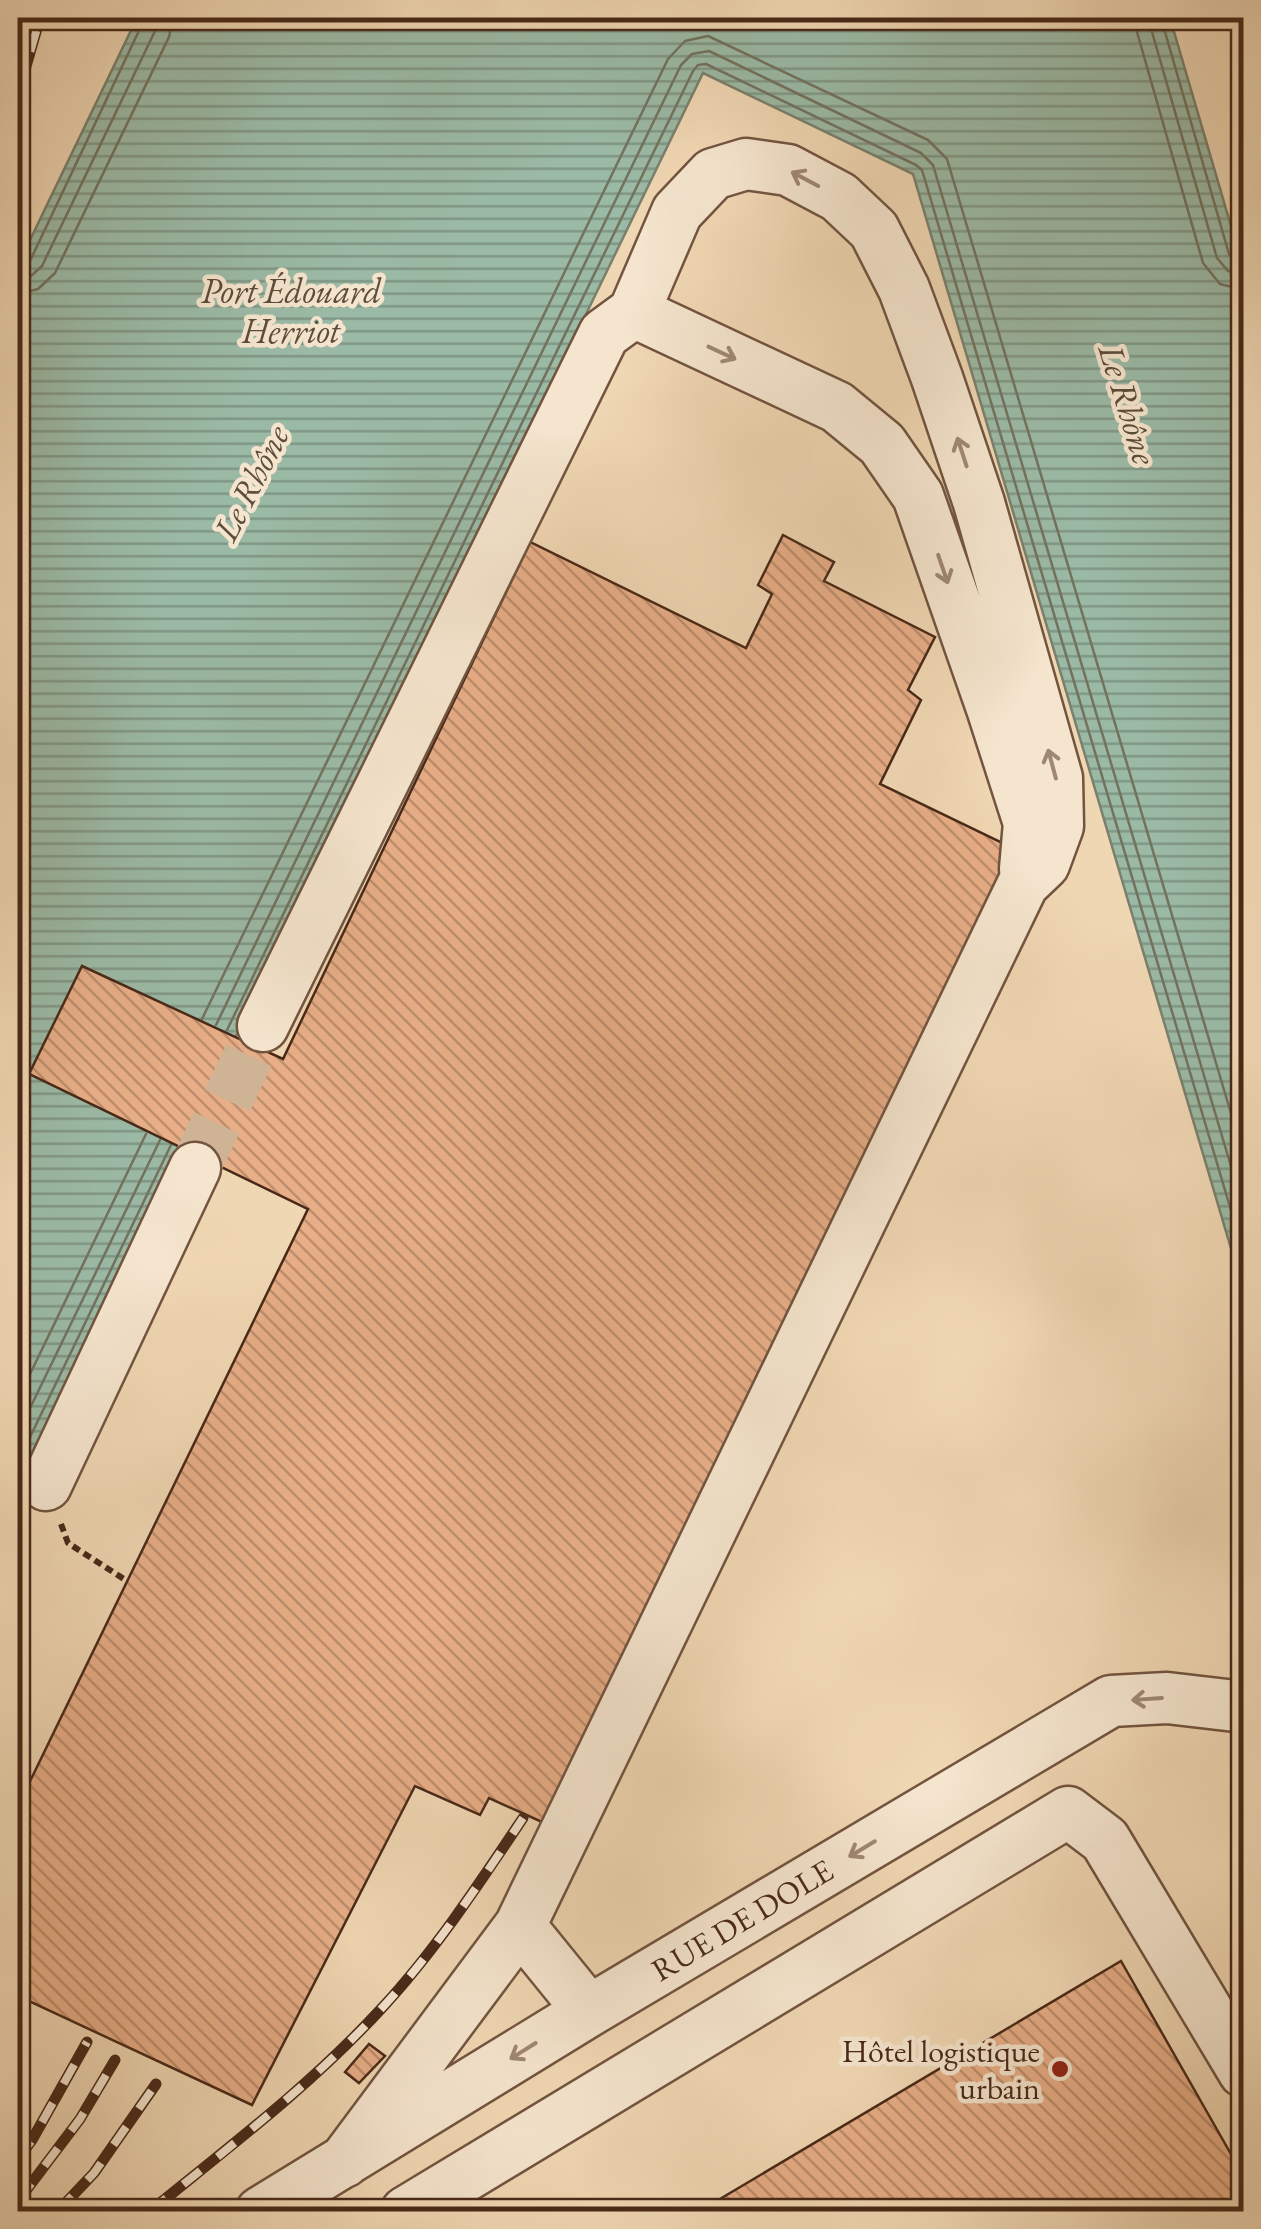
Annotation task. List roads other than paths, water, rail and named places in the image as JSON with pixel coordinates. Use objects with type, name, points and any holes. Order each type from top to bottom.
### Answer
[{"type":"lane","points":[[263,1026],[604,334],[634,312],[676,212],[713,174],[746,164],[788,170],[839,197],[874,230],[904,289],[979,503],[1056,778],[1058,826],[1044,864],[1023,884]]},
{"type":"lane","points":[[344,2162],[520,1926],[1023,884],[1029,823],[918,496],[909,482],[882,444],[837,408],[634,312]]},
{"type":"lane","points":[[46,1485],[195,1168]]},
{"type":"lane","name":"RUE DE DOLE","points":[[260,2212],[1111,1701],[1166,1698],[1244,1707]]},
{"type":"lane","points":[[406,2212],[1068,1812],[1105,1840],[1244,2072]]},
{"type":"lane","points":[[520,1926],[589,2011]]},
{"type":"water","name":"Port Édouard Herriot","points":[[137,18],[1170,18],[1243,267],[1243,1289],[913,174],[703,73],[18,1485],[18,265]]},
{"type":"tunnel","points":[[195,1168],[263,1026]]},
{"type":"railway","points":[[18,94],[40,18]]},
{"type":"railway","points":[[149,2212],[298,2089],[381,2009],[438,1940],[523,1818]]},
{"type":"railway","points":[[18,2159],[87,2042]]},
{"type":"railway","points":[[18,2201],[80,2119],[115,2060]]},
{"type":"railway","points":[[57,2212],[94,2173],[156,2084]]},
{"type":"place","name":"Hôtel logistique urbain","points":[[1060,2069]]},
{"type":"water label","name":"Le Rhône","points":[[1128,404]]},
{"type":"water label","name":"Le Rhône","points":[[251,483]]}]
